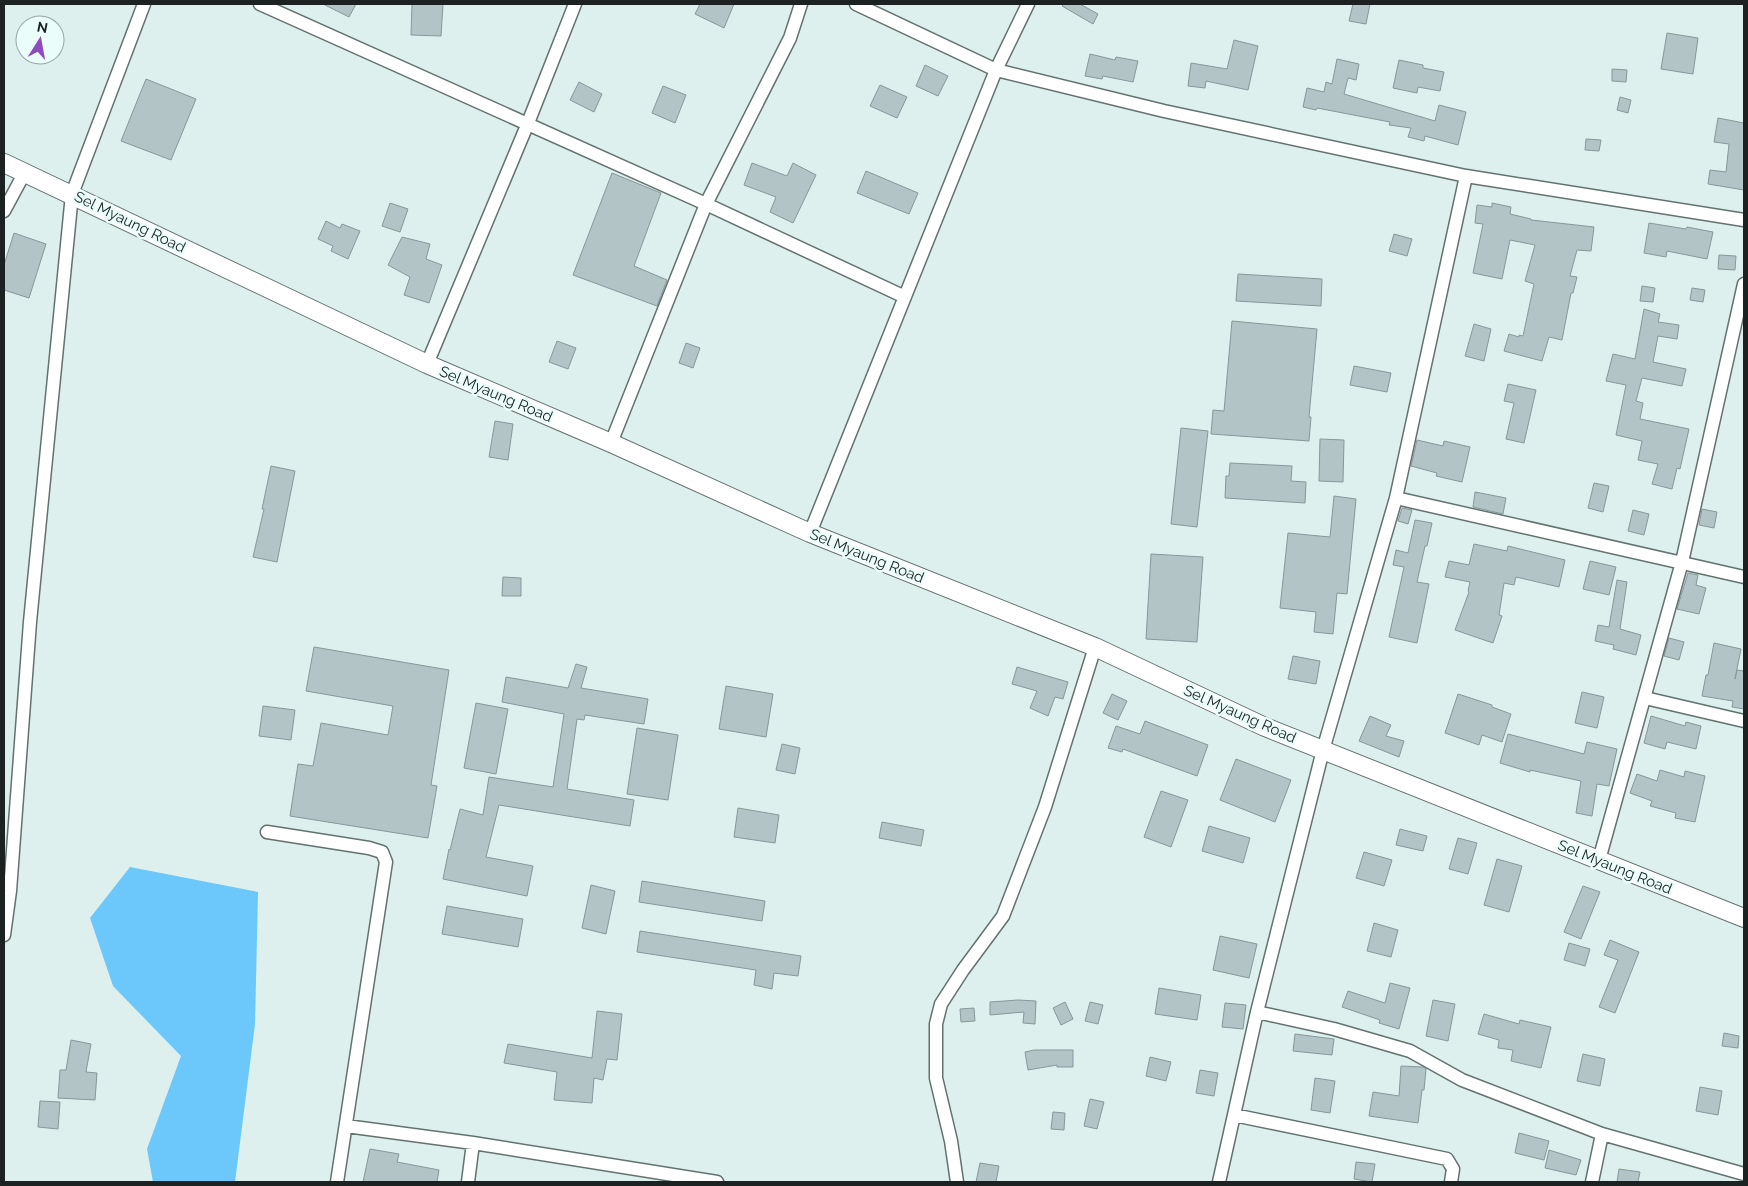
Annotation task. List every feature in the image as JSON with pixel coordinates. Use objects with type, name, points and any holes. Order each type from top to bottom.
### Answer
[{"type":"main road","name":"Sel Myaung Road","points":[[4,163],[428,364],[611,443],[810,533],[1095,648],[1265,727],[1744,918]]},
{"type":"street","points":[[4,935],[10,891],[30,622],[72,194],[144,4]]},
{"type":"street","points":[[260,4],[528,123],[905,297]]},
{"type":"street","points":[[428,364],[575,4]]},
{"type":"street","points":[[611,443],[706,204],[790,38],[801,4]]},
{"type":"street","points":[[856,4],[996,70],[1164,111],[1466,176],[1744,220]]},
{"type":"street","points":[[810,533],[996,70],[1028,4]]},
{"type":"street","points":[[4,211],[25,172]]},
{"type":"street","points":[[1219,1182],[1256,1012],[1323,750],[1396,498],[1466,176]]},
{"type":"street","points":[[1598,860],[1682,562],[1744,284]]},
{"type":"street","points":[[1396,498],[1744,577]]},
{"type":"street","points":[[957,1182],[952,1141],[936,1078],[936,1024],[941,1004],[963,970],[1003,916],[1044,807],[1095,648]]},
{"type":"street","points":[[1645,698],[1744,721]]},
{"type":"street","points":[[267,832],[370,848],[382,852],[386,862],[337,1182]]},
{"type":"street","points":[[1256,1012],[1334,1029],[1410,1051],[1462,1080],[1602,1134],[1744,1174]]},
{"type":"street","points":[[1234,1115],[1447,1159],[1453,1169],[1451,1182]]},
{"type":"street","points":[[346,1126],[473,1143],[717,1182]]},
{"type":"street","points":[[1592,1182],[1602,1134]]},
{"type":"street","points":[[468,1182],[473,1143]]},
{"type":"water","points":[[130,867],[258,892],[255,1024],[235,1182],[153,1182],[147,1149],[181,1056],[113,986],[90,918]]},
{"type":"building","points":[[323,4],[356,4],[349,17]]},
{"type":"building","points":[[412,4],[443,4],[441,36],[411,35]]},
{"type":"building","points":[[700,4],[734,4],[724,28],[695,14]]},
{"type":"building","points":[[1064,4],[1080,4],[1098,14],[1093,24],[1062,6]]},
{"type":"building","points":[[1353,4],[1370,4],[1366,24],[1349,21]]},
{"type":"building","points":[[1667,33],[1698,38],[1693,74],[1661,69]]},
{"type":"building","points":[[1234,40],[1258,46],[1248,90],[1206,81],[1205,88],[1188,86],[1191,63],[1227,69]]},
{"type":"building","points":[[1090,54],[1115,60],[1116,57],[1138,61],[1133,82],[1103,76],[1102,79],[1085,76]]},
{"type":"building","points":[[1337,59],[1359,64],[1356,80],[1348,78],[1344,94],[1435,121],[1439,105],[1466,112],[1458,145],[1425,136],[1424,141],[1408,137],[1411,128],[1389,125],[1390,122],[1303,107],[1307,88],[1324,92],[1326,82],[1332,84]]},
{"type":"building","points":[[1399,60],[1423,65],[1423,68],[1444,72],[1440,91],[1418,87],[1417,93],[1393,88]]},
{"type":"building","points":[[925,65],[948,76],[938,96],[916,86]]},
{"type":"building","points":[[1612,69],[1627,70],[1626,82],[1612,81]]},
{"type":"building","points":[[146,79],[196,99],[171,160],[121,141]]},
{"type":"building","points":[[579,82],[602,94],[594,112],[570,100]]},
{"type":"building","points":[[880,85],[907,97],[897,118],[870,106]]},
{"type":"building","points":[[663,86],[686,95],[675,123],[652,113]]},
{"type":"building","points":[[1620,97],[1631,100],[1628,113],[1617,110]]},
{"type":"building","points":[[1718,118],[1744,123],[1744,190],[1708,184],[1710,170],[1726,172],[1729,144],[1714,142]]},
{"type":"building","points":[[1586,139],[1601,140],[1599,151],[1585,150]]},
{"type":"building","points":[[752,163],[787,176],[793,163],[816,175],[793,223],[770,212],[776,197],[744,185]]},
{"type":"building","points":[[866,171],[918,193],[909,214],[857,193]]},
{"type":"building","points":[[612,173],[661,193],[634,266],[667,280],[657,306],[573,275]]},
{"type":"building","points":[[390,203],[408,209],[400,232],[382,226]]},
{"type":"building","points":[[1492,203],[1511,207],[1510,214],[1531,220],[1594,227],[1591,251],[1577,250],[1570,276],[1577,277],[1573,293],[1571,293],[1562,340],[1549,337],[1542,361],[1504,351],[1509,334],[1519,337],[1519,335],[1523,336],[1534,284],[1525,281],[1535,245],[1510,240],[1502,279],[1473,273],[1483,224],[1475,223],[1477,205],[1492,207]]},
{"type":"building","points":[[326,221],[340,228],[342,224],[360,231],[348,259],[331,251],[333,246],[318,239]]},
{"type":"building","points":[[1649,223],[1713,232],[1707,259],[1667,251],[1666,257],[1644,253]]},
{"type":"building","points":[[14,233],[46,244],[29,298],[4,290],[4,265]]},
{"type":"building","points":[[1394,234],[1412,239],[1407,256],[1389,251]]},
{"type":"building","points":[[402,237],[430,244],[426,259],[442,265],[429,303],[404,295],[410,277],[388,265]]},
{"type":"building","points":[[1719,255],[1736,256],[1735,270],[1718,269]]},
{"type":"building","points":[[1238,274],[1322,279],[1321,306],[1236,301]]},
{"type":"building","points":[[1642,286],[1655,288],[1653,302],[1640,301]]},
{"type":"building","points":[[1692,288],[1705,290],[1703,302],[1690,300]]},
{"type":"building","points":[[1644,309],[1660,314],[1658,322],[1679,325],[1677,339],[1658,336],[1653,362],[1686,369],[1682,386],[1642,378],[1636,401],[1643,403],[1640,419],[1689,429],[1680,469],[1677,468],[1672,489],[1652,484],[1658,464],[1638,460],[1642,441],[1616,435],[1626,385],[1606,381],[1613,354],[1635,359]]},
{"type":"building","points":[[1232,321],[1317,329],[1309,417],[1311,417],[1309,441],[1211,434],[1213,410],[1224,411]]},
{"type":"building","points":[[1474,324],[1491,329],[1484,361],[1465,356]]},
{"type":"building","points":[[557,341],[576,348],[568,369],[549,362]]},
{"type":"building","points":[[686,343],[700,348],[693,368],[679,363]]},
{"type":"building","points":[[1354,366],[1391,373],[1387,392],[1350,385]]},
{"type":"building","points":[[1508,384],[1536,390],[1524,443],[1506,439],[1514,403],[1504,401]]},
{"type":"building","points":[[495,421],[513,424],[508,460],[489,457]]},
{"type":"building","points":[[1181,428],[1208,431],[1197,527],[1171,524]]},
{"type":"building","points":[[1320,439],[1344,440],[1343,482],[1319,481]]},
{"type":"building","points":[[1417,440],[1443,446],[1444,441],[1470,447],[1462,482],[1436,476],[1437,473],[1411,466]]},
{"type":"building","points":[[1230,463],[1292,466],[1291,481],[1306,482],[1305,503],[1225,498],[1226,476],[1229,476]]},
{"type":"building","points":[[271,466],[295,471],[277,562],[253,557]]},
{"type":"building","points":[[1594,483],[1609,486],[1603,512],[1588,508]]},
{"type":"building","points":[[1475,492],[1506,498],[1503,514],[1473,507]]},
{"type":"building","points":[[1334,496],[1356,499],[1347,594],[1337,593],[1333,634],[1314,632],[1316,612],[1280,608],[1288,533],[1330,537]]},
{"type":"building","points":[[1402,508],[1412,510],[1408,524],[1398,521]]},
{"type":"building","points":[[1702,509],[1717,512],[1714,528],[1699,525]]},
{"type":"building","points":[[1633,510],[1649,514],[1644,535],[1628,531]]},
{"type":"building","points":[[1415,520],[1432,523],[1417,582],[1429,584],[1417,643],[1389,637],[1404,567],[1393,565],[1396,550],[1408,553]]},
{"type":"building","points":[[1474,544],[1507,551],[1508,546],[1565,560],[1559,587],[1516,577],[1514,585],[1504,583],[1499,615],[1502,616],[1493,643],[1455,630],[1469,592],[1470,582],[1445,577],[1449,561],[1469,565]]},
{"type":"building","points":[[1151,554],[1203,557],[1197,642],[1146,639]]},
{"type":"building","points":[[1590,561],[1616,567],[1609,595],[1583,589]]},
{"type":"building","points":[[1688,573],[1698,575],[1696,585],[1706,588],[1699,614],[1677,609]]},
{"type":"building","points":[[503,577],[521,578],[521,596],[502,596]]},
{"type":"building","points":[[1617,580],[1627,582],[1620,629],[1641,635],[1636,655],[1613,649],[1614,645],[1595,641],[1598,625],[1609,627]]},
{"type":"building","points":[[1669,638],[1684,642],[1679,660],[1664,656]]},
{"type":"building","points":[[1714,643],[1741,649],[1735,679],[1737,670],[1744,671],[1744,709],[1732,707],[1733,701],[1702,696]]},
{"type":"building","points":[[314,647],[449,670],[431,785],[437,786],[428,838],[290,816],[298,764],[313,766],[321,723],[388,735],[393,706],[306,691]]},
{"type":"building","points":[[1293,656],[1320,661],[1316,684],[1288,679]]},
{"type":"building","points":[[576,664],[587,667],[581,688],[648,699],[644,724],[585,715],[584,720],[577,719],[567,789],[634,800],[630,826],[499,805],[486,857],[533,866],[527,896],[443,879],[460,809],[483,815],[489,777],[553,787],[564,714],[502,702],[506,677],[568,688]]},
{"type":"building","points":[[1017,667],[1068,682],[1063,699],[1055,697],[1048,716],[1030,708],[1037,691],[1012,684]]},
{"type":"building","points":[[726,686],[773,694],[766,737],[719,729]]},
{"type":"building","points":[[1582,692],[1604,697],[1597,728],[1575,723]]},
{"type":"building","points":[[1112,694],[1127,701],[1118,720],[1103,713]]},
{"type":"building","points":[[1458,694],[1492,705],[1492,707],[1511,714],[1502,742],[1482,735],[1479,745],[1445,733]]},
{"type":"building","points":[[476,703],[508,709],[496,774],[464,768]]},
{"type":"building","points":[[263,706],[295,710],[291,740],[259,736]]},
{"type":"building","points":[[1370,716],[1391,725],[1386,736],[1404,741],[1399,757],[1359,741]]},
{"type":"building","points":[[1651,716],[1685,726],[1686,722],[1701,726],[1696,749],[1667,742],[1665,749],[1644,743]]},
{"type":"building","points":[[1145,721],[1208,745],[1197,776],[1123,749],[1122,752],[1108,748],[1116,726],[1140,734]]},
{"type":"building","points":[[637,728],[678,735],[668,800],[627,794]]},
{"type":"building","points":[[1508,734],[1584,754],[1587,742],[1617,749],[1609,786],[1597,784],[1592,816],[1576,813],[1581,781],[1530,770],[1530,772],[1500,763]]},
{"type":"building","points":[[782,744],[800,748],[795,774],[776,770]]},
{"type":"building","points":[[1236,759],[1291,780],[1275,822],[1220,800]]},
{"type":"building","points":[[1660,770],[1684,777],[1685,771],[1705,776],[1695,822],[1675,818],[1676,813],[1650,806],[1652,801],[1630,793],[1637,774],[1657,781]]},
{"type":"building","points":[[1161,791],[1188,800],[1171,847],[1144,837]]},
{"type":"building","points":[[738,808],[779,815],[775,843],[734,837]]},
{"type":"building","points":[[882,822],[924,830],[921,846],[879,838]]},
{"type":"building","points":[[1209,826],[1250,838],[1243,863],[1202,851]]},
{"type":"building","points":[[1400,829],[1427,836],[1423,851],[1396,845]]},
{"type":"building","points":[[1458,838],[1477,843],[1468,874],[1449,869]]},
{"type":"building","points":[[1364,852],[1392,860],[1384,886],[1356,878]]},
{"type":"building","points":[[1497,859],[1522,866],[1509,912],[1484,905]]},
{"type":"building","points":[[642,881],[765,901],[762,921],[639,902]]},
{"type":"building","points":[[591,885],[615,891],[606,934],[582,928]]},
{"type":"building","points":[[1583,886],[1600,892],[1581,939],[1564,932]]},
{"type":"building","points":[[447,906],[523,919],[518,947],[442,934]]},
{"type":"building","points":[[1374,923],[1398,930],[1391,957],[1367,951]]},
{"type":"building","points":[[640,931],[801,956],[798,976],[774,973],[772,989],[754,985],[756,970],[637,952]]},
{"type":"building","points":[[1220,936],[1257,944],[1249,978],[1213,970]]},
{"type":"building","points":[[1610,940],[1639,952],[1615,1013],[1599,1007],[1618,960],[1604,955]]},
{"type":"building","points":[[1569,943],[1590,949],[1585,966],[1564,960]]},
{"type":"building","points":[[1390,983],[1410,988],[1399,1029],[1379,1023],[1380,1020],[1342,1007],[1348,991],[1385,1003]]},
{"type":"building","points":[[1159,988],[1201,995],[1197,1020],[1155,1014]]},
{"type":"building","points":[[1433,1000],[1455,1004],[1448,1041],[1426,1036]]},
{"type":"building","points":[[1036,1001],[1035,1024],[1023,1023],[1024,1012],[990,1015],[990,1002]]},
{"type":"building","points":[[1065,1002],[1073,1019],[1061,1025],[1053,1008]]},
{"type":"building","points":[[1090,1002],[1103,1005],[1098,1024],[1085,1021]]},
{"type":"building","points":[[1225,1003],[1246,1005],[1243,1029],[1222,1027]]},
{"type":"building","points":[[974,1008],[975,1021],[961,1022],[960,1009]]},
{"type":"building","points":[[597,1011],[622,1014],[617,1060],[607,1059],[603,1080],[594,1078],[592,1103],[554,1100],[557,1072],[504,1063],[508,1044],[592,1058]]},
{"type":"building","points":[[1484,1014],[1519,1024],[1520,1020],[1551,1027],[1541,1068],[1511,1061],[1513,1050],[1498,1048],[1499,1040],[1478,1034]]},
{"type":"building","points":[[1724,1033],[1739,1036],[1738,1048],[1722,1046]]},
{"type":"building","points":[[1295,1034],[1334,1039],[1332,1055],[1293,1051]]},
{"type":"building","points":[[71,1040],[91,1044],[86,1072],[97,1073],[95,1100],[58,1098],[60,1070],[66,1070]]},
{"type":"building","points":[[1034,1050],[1073,1050],[1073,1067],[1057,1067],[1057,1065],[1028,1070],[1025,1052]]},
{"type":"building","points":[[1583,1054],[1605,1059],[1600,1086],[1577,1081]]},
{"type":"building","points":[[1150,1057],[1171,1062],[1166,1081],[1146,1076]]},
{"type":"building","points":[[1401,1066],[1423,1067],[1426,1069],[1418,1123],[1369,1116],[1373,1092],[1399,1096]]},
{"type":"building","points":[[1200,1070],[1218,1073],[1214,1096],[1196,1093]]},
{"type":"building","points":[[1315,1078],[1335,1081],[1330,1113],[1311,1110]]},
{"type":"building","points":[[1700,1087],[1722,1091],[1718,1115],[1696,1111]]},
{"type":"building","points":[[1090,1099],[1104,1102],[1097,1129],[1084,1126]]},
{"type":"building","points":[[40,1101],[60,1102],[58,1129],[38,1127]]},
{"type":"building","points":[[1053,1112],[1065,1113],[1064,1130],[1051,1129]]},
{"type":"building","points":[[1519,1133],[1549,1141],[1544,1160],[1515,1153]]},
{"type":"building","points":[[370,1149],[399,1154],[397,1162],[439,1170],[437,1182],[363,1182]]},
{"type":"building","points":[[1549,1150],[1581,1160],[1576,1175],[1545,1168]]},
{"type":"building","points":[[1356,1162],[1375,1164],[1372,1182],[1354,1179]]},
{"type":"building","points":[[980,1163],[999,1166],[996,1182],[976,1182]]},
{"type":"building","points":[[1619,1169],[1640,1172],[1638,1182],[1617,1182]]}]
